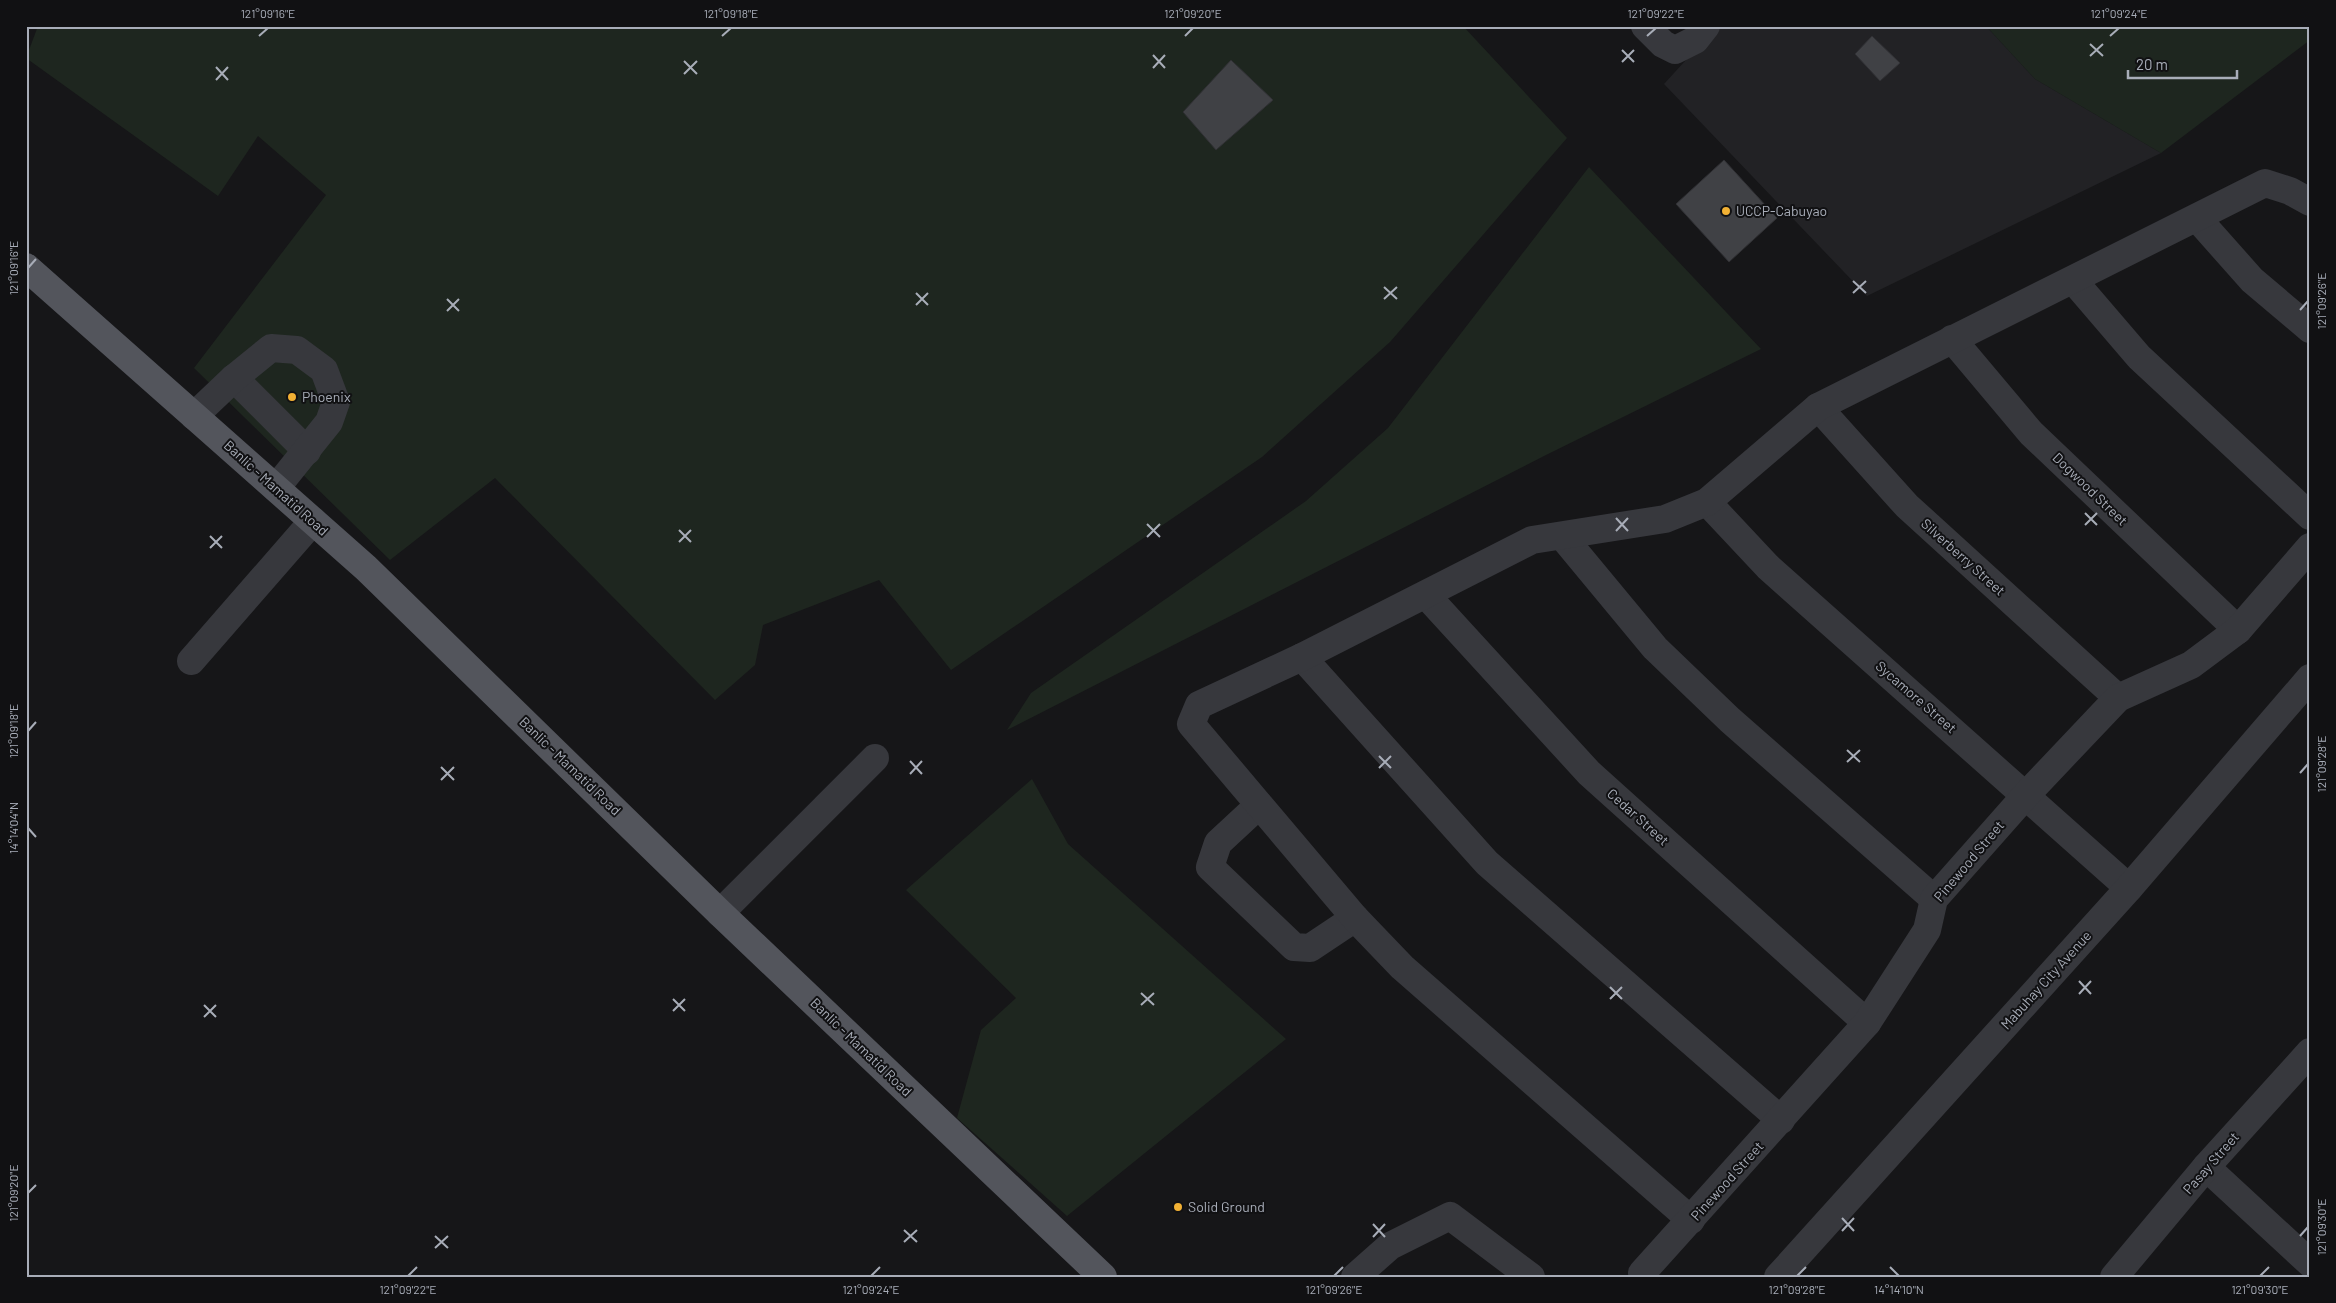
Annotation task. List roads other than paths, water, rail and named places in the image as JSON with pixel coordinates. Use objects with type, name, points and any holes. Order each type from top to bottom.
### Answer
[{"type":"main road","name":"Banlic - Mamatid Road","points":[[26,267],[366,568],[720,913],[1103,1277]]},
{"type":"street","points":[[1645,26],[1663,44],[1675,50],[1696,40],[1706,26]]},
{"type":"street","points":[[1691,1220],[1402,967],[1355,918],[1191,724],[1199,705],[1302,657],[1532,540],[1563,537],[1665,518],[1707,502],[1818,407],[2265,183],[2310,202]]},
{"type":"street","points":[[2197,218],[2252,280],[2310,329]]},
{"type":"street","points":[[2073,280],[2139,357],[2310,516]]},
{"type":"street","name":"Dogwood Street","points":[[1952,339],[2031,433],[2238,630]]},
{"type":"street","points":[[194,416],[234,378],[271,348],[297,350],[324,370],[336,402],[329,422],[276,488]]},
{"type":"street","points":[[234,378],[307,451]]},
{"type":"street","name":"Silverberry Street","points":[[1818,407],[1907,506],[2118,698]]},
{"type":"street","name":"Sycamore Street","points":[[1707,502],[1768,567],[2130,888]]},
{"type":"street","points":[[191,661],[313,521]]},
{"type":"street","points":[[1563,537],[1655,648],[1730,720],[1934,898]]},
{"type":"street","name":"Pinewood Street","points":[[1642,1273],[1867,1022],[1927,930],[1934,898],[2026,795],[2118,698],[2191,666],[2238,630],[2310,547]]},
{"type":"street","name":"Cedar Street","points":[[1426,595],[1589,773],[1867,1022]]},
{"type":"street","points":[[1302,657],[1487,863],[1781,1120]]},
{"type":"street","name":"Mabuhay City Avenue","points":[[1778,1277],[2130,888],[2310,678]]},
{"type":"street","points":[[720,913],[875,758]]},
{"type":"street","points":[[1259,805],[1218,843],[1210,867],[1294,947],[1310,948],[1355,918]]},
{"type":"street","name":"Pasay Street","points":[[2117,1276],[2206,1167],[2306,1064]]},
{"type":"street","points":[[2206,1167],[2310,1263]]},
{"type":"street","points":[[1355,1277],[1390,1246],[1450,1216],[1531,1277]]},
{"type":"place","name":"UCCP-Cabuyao","points":[[1726,211]]},
{"type":"place","name":"Phoenix","points":[[292,397]]},
{"type":"place","name":"Solid Ground","points":[[1178,1207]]}]
